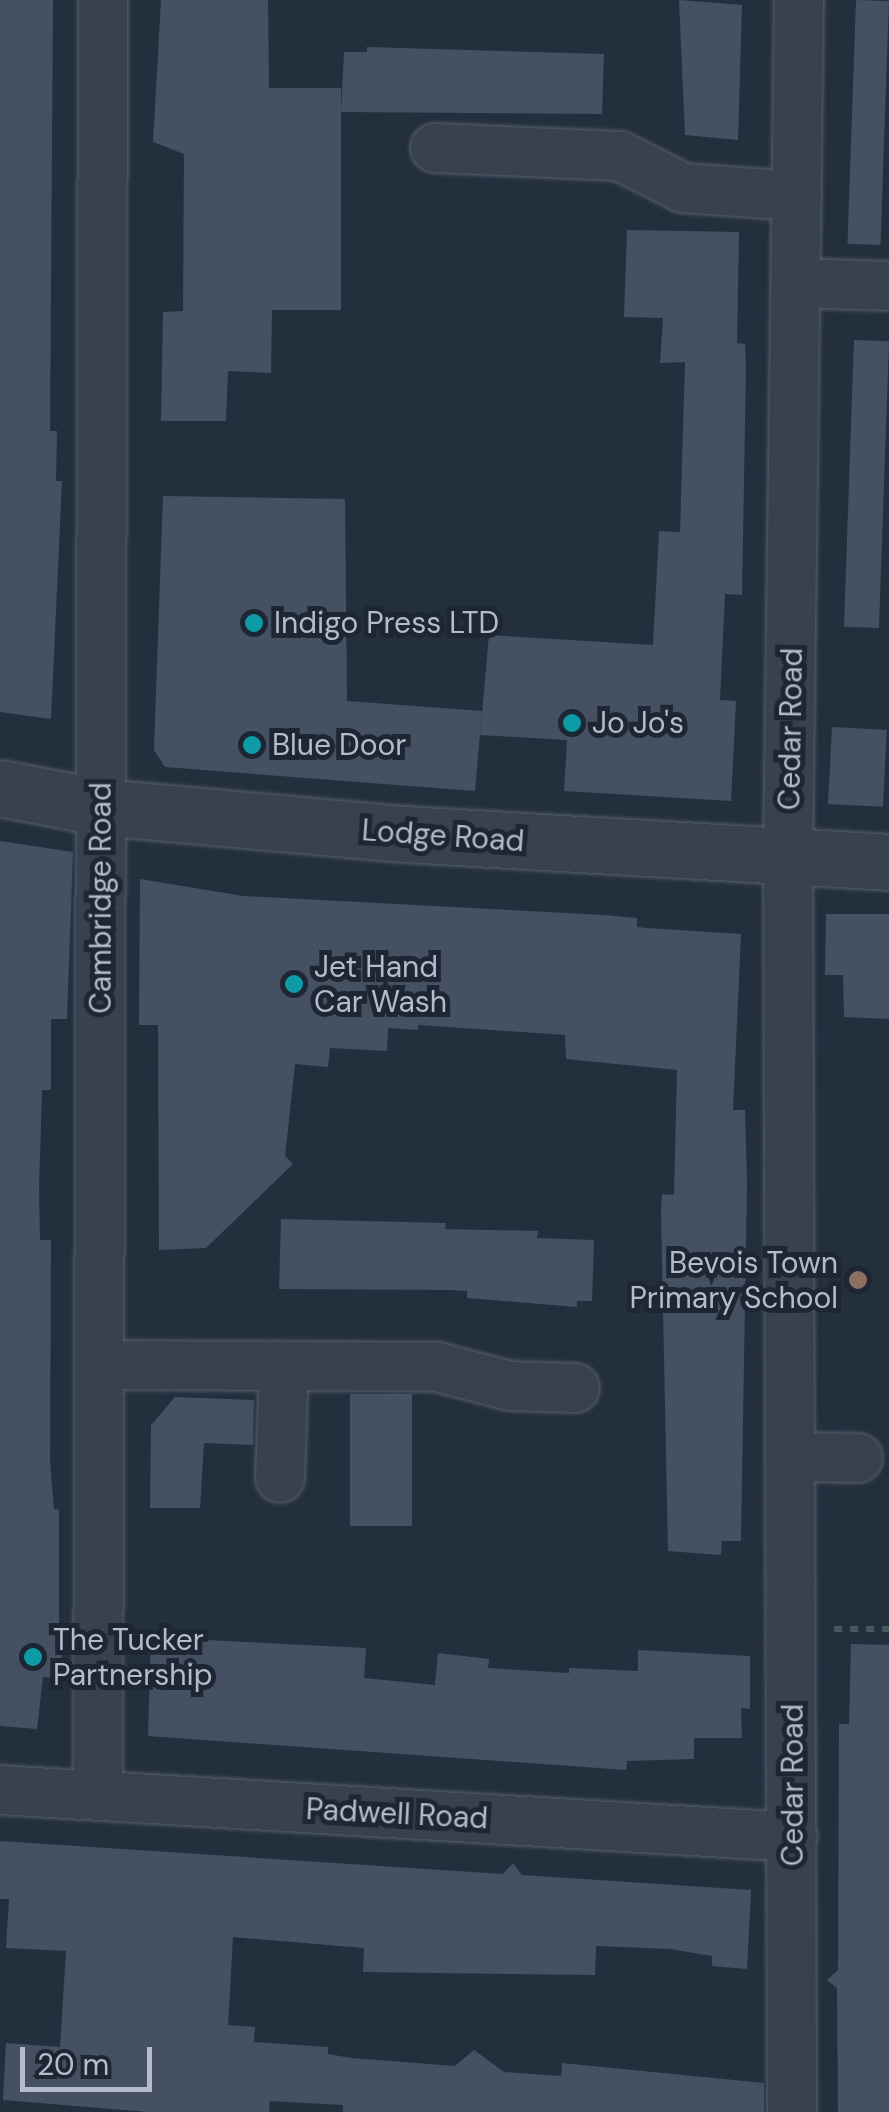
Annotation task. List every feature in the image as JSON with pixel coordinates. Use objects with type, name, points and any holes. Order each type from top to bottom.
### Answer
[{"type":"street","name":"Cambridge Road","points":[[98,1796],[102,0]]},
{"type":"street","name":"Cedar Road","points":[[792,2112],[788,860],[799,0]]},
{"type":"street","points":[[435,148],[620,156],[683,188],[797,196]]},
{"type":"street","points":[[798,283],[889,286]]},
{"type":"street","name":"Lodge Road","points":[[0,788],[101,807],[788,860],[889,862]]},
{"type":"street","points":[[100,1365],[437,1367],[511,1386],[575,1388]]},
{"type":"street","points":[[280,1478],[284,1366]]},
{"type":"street","points":[[790,1457],[858,1458]]},
{"type":"street","name":"Padwell Road","points":[[0,1790],[793,1837]]},
{"type":"path","points":[[793,1629],[889,1629]]},
{"type":"building","points":[[0,0],[53,0],[50,431],[57,431],[56,481],[62,481],[51,719],[0,712]]},
{"type":"building","points":[[161,0],[268,0],[269,88],[341,88],[341,310],[272,310],[271,373],[228,371],[226,421],[161,421],[163,312],[183,311],[184,154],[153,142]]},
{"type":"building","points":[[679,0],[742,5],[738,140],[685,135]]},
{"type":"building","points":[[856,0],[889,1],[880,245],[847,244]]},
{"type":"building","points":[[367,47],[604,54],[602,114],[341,112],[344,52],[367,52]]},
{"type":"building","points":[[627,230],[739,232],[737,343],[745,344],[746,366],[742,595],[725,594],[720,700],[736,701],[731,801],[564,791],[567,740],[480,735],[489,635],[653,645],[659,531],[680,532],[685,362],[660,363],[663,318],[624,317]]},
{"type":"building","points":[[854,340],[889,341],[879,628],[844,627]]},
{"type":"building","name":"Indigo Press LTD","points":[[163,496],[345,499],[347,701],[482,711],[475,791],[165,767],[154,750]]},
{"type":"building","points":[[832,727],[887,730],[883,807],[828,804]]},
{"type":"building","points":[[0,841],[73,852],[67,1019],[51,1019],[51,1090],[42,1090],[39,1190],[40,1240],[51,1240],[50,1462],[54,1509],[59,1510],[59,1626],[65,1626],[59,1678],[43,1677],[37,1729],[0,1726]]},
{"type":"building","points":[[140,879],[243,896],[604,915],[637,918],[637,927],[741,934],[733,1110],[745,1110],[747,1184],[741,1541],[722,1541],[721,1555],[668,1551],[661,1213],[662,1194],[674,1195],[677,1070],[566,1059],[565,1035],[418,1025],[418,1030],[388,1028],[387,1051],[330,1048],[328,1067],[295,1064],[285,1156],[293,1164],[206,1248],[159,1250],[158,1025],[139,1025]]},
{"type":"building","points":[[826,914],[889,914],[889,1019],[844,1017],[843,975],[825,975]]},
{"type":"building","points":[[281,1219],[446,1223],[445,1229],[538,1231],[537,1238],[594,1240],[592,1301],[577,1301],[577,1307],[467,1298],[467,1291],[452,1290],[279,1289]]},
{"type":"building","points":[[350,1394],[412,1394],[412,1526],[350,1526]]},
{"type":"building","points":[[175,1397],[254,1400],[253,1445],[204,1443],[200,1508],[150,1508],[151,1425]]},
{"type":"building","points":[[151,1640],[366,1648],[364,1678],[435,1685],[438,1653],[489,1659],[488,1668],[569,1673],[569,1668],[638,1671],[638,1650],[750,1656],[750,1709],[741,1708],[742,1738],[694,1738],[694,1759],[627,1761],[626,1770],[148,1736]]},
{"type":"building","points":[[851,1644],[889,1645],[889,2112],[838,2112],[837,1988],[827,1980],[838,1970],[839,1724],[849,1724]]},
{"type":"building","points":[[0,1841],[503,1874],[513,1863],[522,1875],[751,1890],[747,1969],[712,1966],[712,1956],[670,1949],[596,1946],[595,1975],[363,1972],[364,1948],[233,1937],[228,2025],[255,2027],[254,2042],[328,2047],[328,2054],[351,2058],[455,2066],[474,2050],[504,2072],[561,2076],[562,2063],[764,2083],[764,2112],[343,2112],[343,2105],[270,2101],[269,2112],[148,2112],[3,2100],[6,2043],[60,2047],[66,1951],[6,1948],[9,1899],[0,1899]]},
{"type":"place","name":"Indigo Press LTD","points":[[254,623]]},
{"type":"place","name":"Jo Jo's","points":[[572,723]]},
{"type":"place","name":"Blue Door","points":[[252,745]]},
{"type":"place","name":"Jet Hand Car Wash","points":[[294,984]]},
{"type":"place","name":"Bevois Town Primary School","points":[[858,1280]]},
{"type":"place","name":"The Tucker Partnership","points":[[33,1657]]}]
